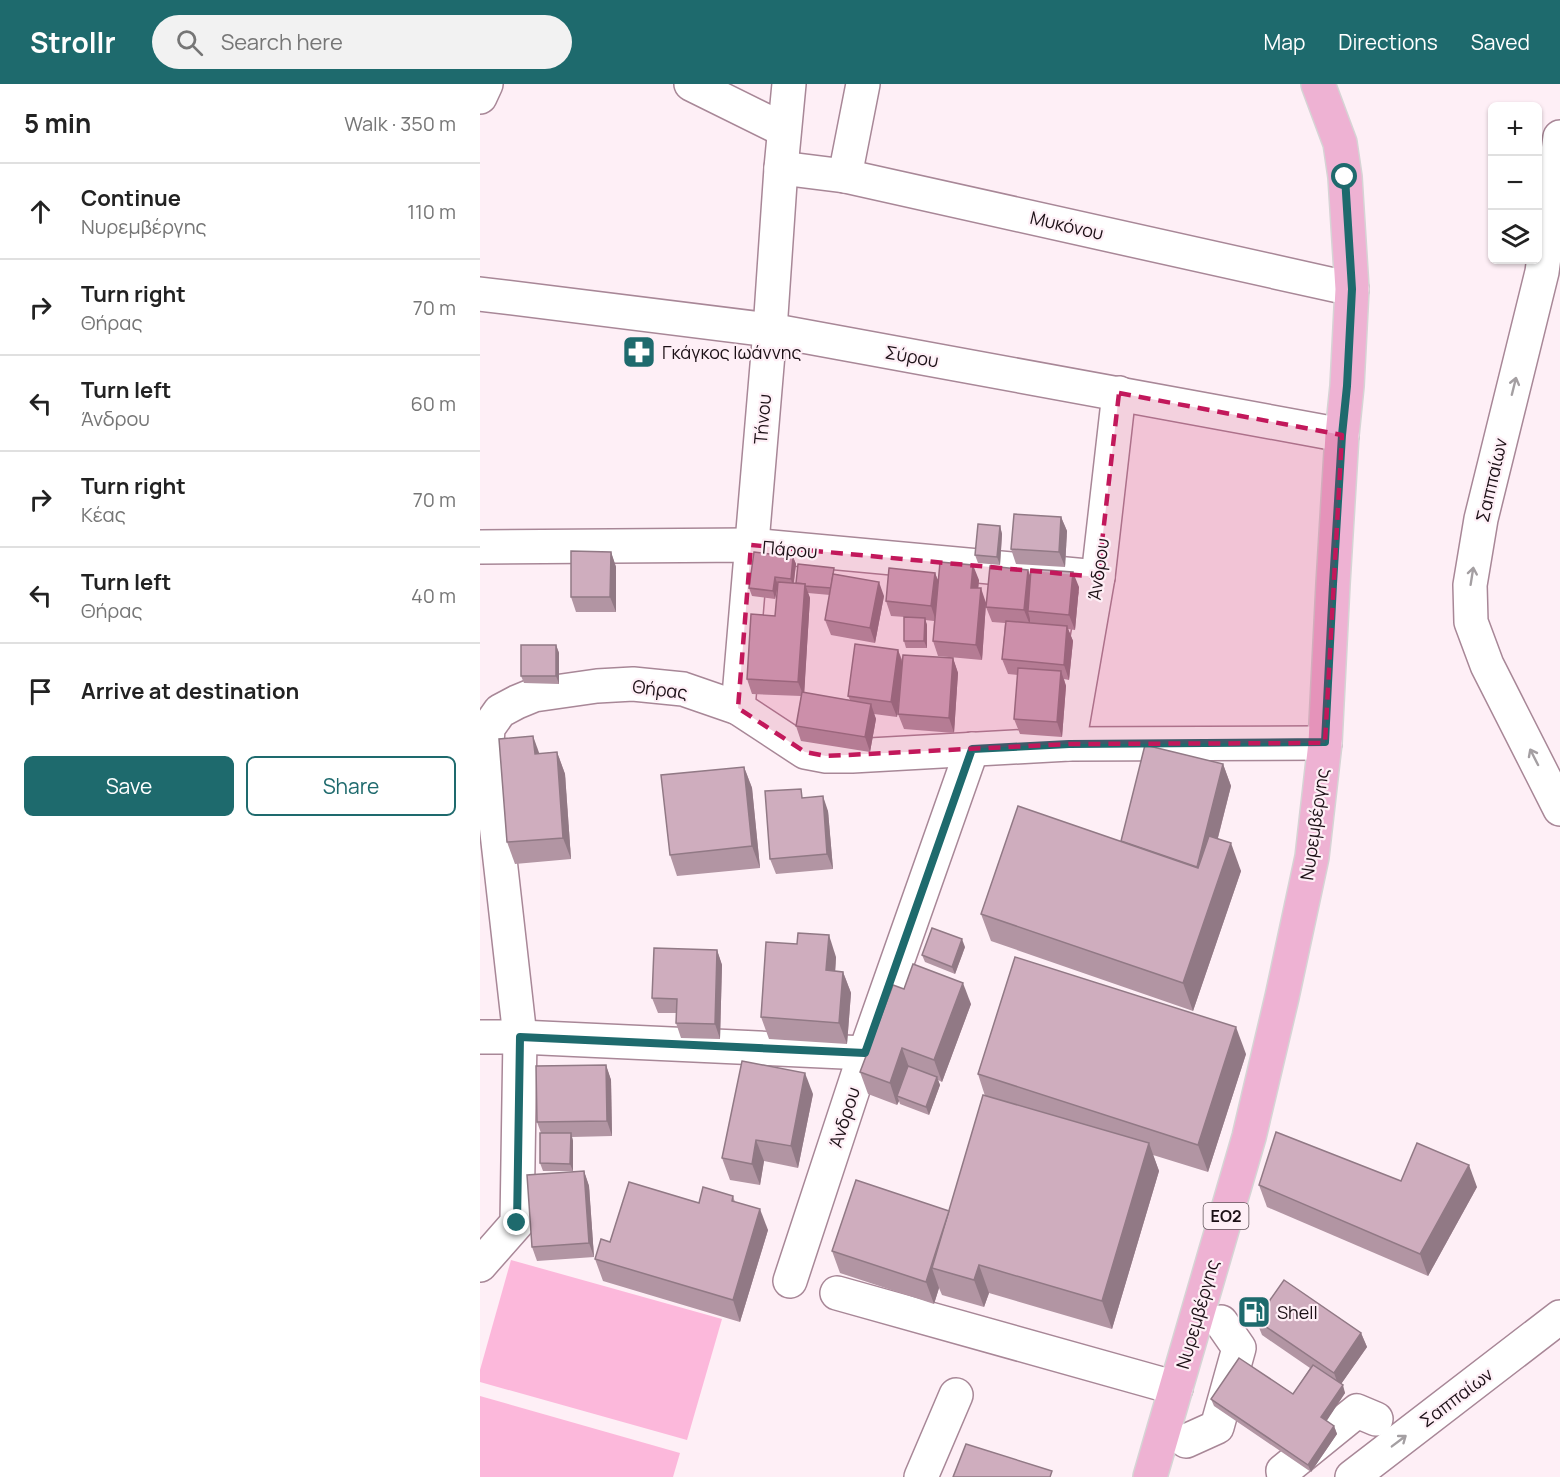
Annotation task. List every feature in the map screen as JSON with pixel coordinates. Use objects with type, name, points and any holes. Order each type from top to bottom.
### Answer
[{"type":"main road","name":"Νυρεμβέργης","points":[[1150,1477],[1249,1137],[1312,857],[1325,742],[1352,289],[1345,177],[1340,143],[1318,84]]},
{"type":"street","points":[[480,97],[486,84]]},
{"type":"street","points":[[691,84],[784,130]]},
{"type":"street","name":"Τήνου","points":[[738,708],[789,84]]},
{"type":"street","points":[[845,176],[863,84]]},
{"type":"street","name":"Σαππαίων","points":[[1560,137],[1542,272],[1481,519],[1470,585],[1471,622],[1488,665],[1560,809]]},
{"type":"street","name":"Μυκόνου","points":[[781,168],[845,176],[1352,289]]},
{"type":"street","name":"Σύρου","points":[[480,294],[770,330],[1342,435]]},
{"type":"street","name":"Άνδρου","points":[[1069,744],[1098,577],[1119,393]]},
{"type":"street","name":"Πάρου","points":[[480,547],[751,545],[1098,577]]},
{"type":"street","name":"Θήρας","points":[[480,1265],[517,1223],[520,1037],[487,744],[488,728],[500,711],[534,694],[597,686],[633,684],[683,689],[738,708],[806,752],[826,756],[864,756],[1069,744],[1325,742]]},
{"type":"street","name":"Άνδρου","points":[[790,1281],[865,1053],[972,749]]},
{"type":"street","points":[[480,1037],[865,1053]]},
{"type":"street","points":[[837,1293],[1176,1388]]},
{"type":"street","name":"Σαππαίων","points":[[1352,1477],[1560,1317]]},
{"type":"street","points":[[1186,1441],[1217,1427],[1239,1348],[1221,1322]]},
{"type":"street","points":[[921,1477],[956,1395]]},
{"type":"street","points":[[1284,1477],[1283,1471],[1357,1411],[1376,1419]]},
{"type":"highlighted area","points":[[1119,393],[1342,435],[1325,743],[1069,744],[826,756],[805,752],[738,708],[751,545],[1098,577]]},
{"type":"shaded area","points":[[511,1260],[722,1319],[687,1440],[480,1382],[480,1370]]},
{"type":"shaded area","points":[[480,1396],[680,1453],[673,1477],[480,1477]]},
{"type":"building","points":[[1014,514],[1061,517],[1059,552],[1011,549]]},
{"type":"building","points":[[978,524],[1000,526],[997,557],[975,555]]},
{"type":"building","points":[[571,551],[611,552],[610,597],[571,597]]},
{"type":"building","points":[[754,552],[793,557],[791,579],[775,577],[773,591],[749,588]]},
{"type":"building","points":[[940,562],[973,565],[971,588],[981,588],[976,645],[933,641]]},
{"type":"building","points":[[798,564],[834,568],[831,588],[796,583]]},
{"type":"building","points":[[990,566],[1028,570],[1024,610],[986,607]]},
{"type":"building","points":[[889,568],[935,573],[931,606],[886,601]]},
{"type":"building","points":[[1031,569],[1073,572],[1069,615],[1028,611]]},
{"type":"building","points":[[833,574],[879,582],[870,628],[825,620]]},
{"type":"building","points":[[778,582],[805,584],[798,682],[747,679],[751,614],[775,616]]},
{"type":"building","points":[[904,617],[925,618],[924,641],[904,641]]},
{"type":"building","points":[[1006,621],[1067,626],[1064,665],[1002,659]]},
{"type":"building","points":[[855,644],[898,650],[891,702],[848,696]]},
{"type":"building","points":[[521,645],[556,645],[556,676],[521,676]]},
{"type":"building","points":[[903,655],[953,658],[949,718],[898,714]]},
{"type":"building","points":[[1018,668],[1061,671],[1057,722],[1014,719]]},
{"type":"building","points":[[802,692],[871,704],[865,737],[796,726]]},
{"type":"building","points":[[533,736],[535,754],[557,752],[563,838],[507,842],[499,739]]},
{"type":"building","points":[[1145,745],[1223,764],[1197,867],[1121,841]]},
{"type":"building","points":[[744,767],[752,846],[670,855],[661,775]]},
{"type":"building","points":[[801,789],[802,798],[823,796],[827,854],[770,859],[765,791]]},
{"type":"building","points":[[1018,806],[1198,868],[1209,836],[1231,843],[1183,983],[981,914]]},
{"type":"building","points":[[932,928],[962,939],[952,967],[922,955]]},
{"type":"building","points":[[798,933],[829,935],[826,970],[843,972],[839,1023],[761,1017],[766,942],[797,944]]},
{"type":"building","points":[[654,948],[717,950],[715,1024],[676,1023],[677,999],[652,998]]},
{"type":"building","points":[[1015,957],[1236,1027],[1198,1145],[978,1074]]},
{"type":"building","points":[[913,964],[963,983],[934,1060],[902,1048],[890,1083],[860,1072],[893,985],[904,989]]},
{"type":"building","points":[[742,1061],[805,1073],[791,1146],[756,1140],[752,1164],[722,1158]]},
{"type":"building","points":[[606,1065],[607,1121],[537,1122],[536,1066]]},
{"type":"building","points":[[908,1066],[937,1077],[926,1107],[897,1096]]},
{"type":"building","points":[[983,1095],[1149,1143],[1102,1301],[979,1265],[974,1280],[932,1268]]},
{"type":"building","points":[[1276,1132],[1401,1181],[1417,1143],[1469,1165],[1420,1254],[1259,1185]]},
{"type":"building","points":[[540,1133],[571,1133],[570,1164],[540,1163]]},
{"type":"building","points":[[584,1171],[589,1243],[532,1247],[527,1175]]},
{"type":"building","points":[[856,1180],[949,1211],[926,1282],[832,1251]]},
{"type":"building","points":[[629,1182],[699,1203],[703,1187],[733,1196],[732,1201],[760,1209],[733,1300],[595,1259],[601,1239],[610,1242]]},
{"type":"building","points":[[1284,1280],[1361,1333],[1334,1373],[1256,1320]]},
{"type":"building","points":[[1239,1358],[1293,1394],[1313,1365],[1343,1385],[1321,1417],[1334,1426],[1308,1465],[1211,1399]]},
{"type":"building","points":[[966,1444],[1052,1471],[1050,1477],[953,1477]]},
{"type":"place","name":"Γκάγκος Ιωάννης","points":[[639,352]]},
{"type":"place","name":"Shell","points":[[1254,1312]]},
{"type":"route","points":[[517,1223],[520,1037],[865,1053],[972,749],[1069,744],[1325,742],[1352,289],[1345,177]]}]
